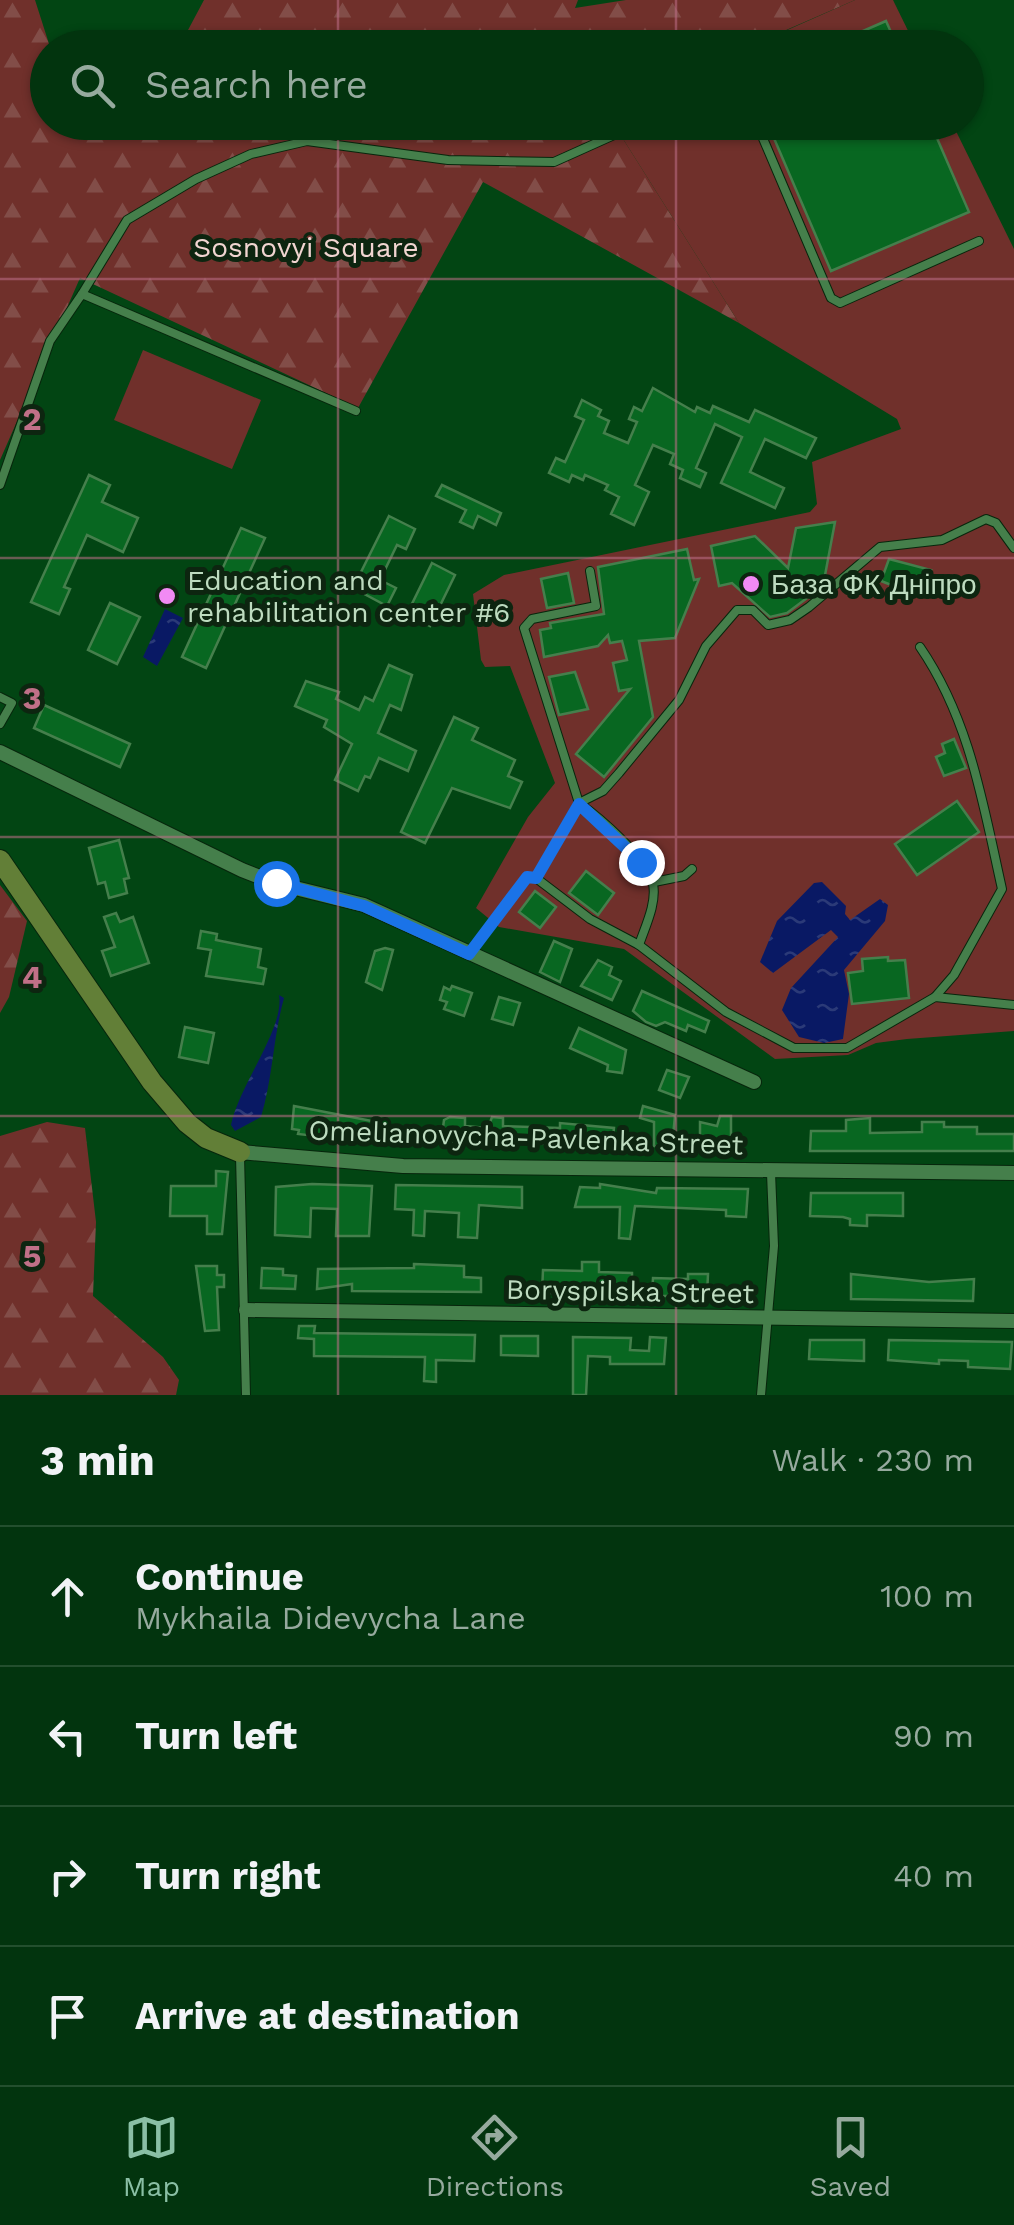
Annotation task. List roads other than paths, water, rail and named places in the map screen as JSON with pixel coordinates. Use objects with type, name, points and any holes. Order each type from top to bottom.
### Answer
[{"type":"street","points":[[0,752],[242,870],[364,906],[754,1082]]},
{"type":"street","name":"Omelianovycha-Pavlenka Street","points":[[0,860],[152,1082],[187,1124],[206,1138],[240,1152],[404,1166],[647,1167],[771,1173],[1014,1172]]},
{"type":"street","name":"Boryspilska Street","points":[[246,1310],[1014,1321]]},
{"type":"lane","points":[[0,485],[50,340],[128,220],[196,179],[251,154],[307,141],[448,160],[554,162],[604,140]]},
{"type":"lane","points":[[764,140],[830,298],[840,303],[978,241]]},
{"type":"lane","points":[[82,294],[356,411]]},
{"type":"lane","points":[[536,878],[579,804],[603,791],[620,773],[679,700],[706,646],[737,610],[753,610],[768,626],[790,620],[880,546],[942,540],[986,519],[996,523],[1014,548]]},
{"type":"lane","points":[[590,571],[596,606],[532,619],[524,628],[579,804],[599,818],[654,882],[650,914],[639,945]]},
{"type":"lane","points":[[469,954],[527,877],[536,878],[590,919],[639,945],[726,1012],[794,1048],[847,1048],[935,997],[954,975],[1002,889],[963,726],[951,694],[920,647]]},
{"type":"lane","points":[[0,697],[12,703],[0,724]]},
{"type":"lane","points":[[654,882],[684,876],[692,869]]},
{"type":"lane","points":[[935,997],[1014,1005]]},
{"type":"lane","points":[[240,1152],[246,1395]]},
{"type":"lane","points":[[761,1395],[774,1227],[771,1173]]},
{"type":"water","points":[[165,609],[183,618],[157,666],[143,657]]},
{"type":"water","points":[[822,882],[846,906],[845,914],[850,920],[880,899],[888,905],[885,921],[844,970],[849,994],[843,1039],[824,1043],[799,1037],[782,1010],[791,988],[838,937],[831,930],[773,973],[760,962],[777,921],[814,883]]},
{"type":"water","points":[[279,995],[284,998],[261,1117],[235,1131],[231,1125],[236,1109],[269,1040]]},
{"type":"place","name":"База ФК Дніпро","points":[[751,584]]},
{"type":"place","name":"Education and rehabilitation center #6","points":[[167,596]]},
{"type":"park label","name":"Sosnovyi Square","points":[[306,247]]}]
